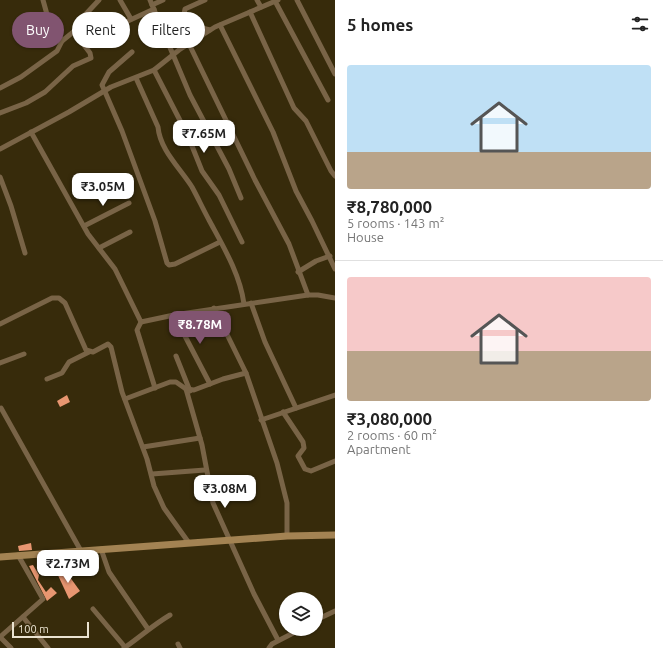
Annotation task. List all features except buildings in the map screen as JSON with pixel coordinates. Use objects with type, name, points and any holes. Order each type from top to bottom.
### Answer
[{"type":"main road","points":[[0,557],[287,536],[335,535]]},
{"type":"street","points":[[43,0],[46,12]]},
{"type":"street","points":[[88,12],[99,0]]},
{"type":"street","points":[[120,0],[131,19],[152,5],[163,0]]},
{"type":"street","points":[[184,12],[185,9],[205,0]]},
{"type":"street","points":[[257,0],[261,7]]},
{"type":"street","points":[[297,0],[335,74]]},
{"type":"street","points":[[205,33],[276,1],[328,100]]},
{"type":"street","points":[[250,12],[294,108],[306,121],[331,171],[335,176]]},
{"type":"street","points":[[220,26],[273,132],[296,191],[330,256],[335,269]]},
{"type":"street","points":[[205,29],[210,30]]},
{"type":"street","points":[[0,88],[21,78],[58,48]]},
{"type":"street","points":[[0,113],[26,103],[44,92],[73,66],[91,58],[90,53],[86,48]]},
{"type":"street","points":[[169,48],[200,117],[229,169],[241,198]]},
{"type":"street","points":[[0,149],[69,112],[104,91],[154,70],[183,48]]},
{"type":"street","points":[[191,48],[255,180],[289,244],[298,272],[308,295]]},
{"type":"street","points":[[132,52],[104,78],[102,84],[124,136],[155,221],[167,263],[169,265],[175,264],[220,242]]},
{"type":"street","points":[[154,70],[188,136],[202,171],[220,195],[242,242]]},
{"type":"street","points":[[136,78],[158,126],[158,134],[164,146],[192,187],[220,242],[239,283],[244,304]]},
{"type":"street","points":[[31,132],[84,226],[115,269],[141,322]]},
{"type":"street","points":[[0,177],[11,206],[25,253]]},
{"type":"street","points":[[84,226],[129,203]]},
{"type":"street","points":[[99,248],[130,232]]},
{"type":"street","points":[[298,272],[316,261],[330,256]]},
{"type":"street","points":[[155,388],[137,330],[141,322],[174,314],[308,295],[335,298]]},
{"type":"street","points":[[0,324],[52,298],[60,298],[65,304],[86,350],[89,352]]},
{"type":"street","points":[[251,303],[265,342],[296,408]]},
{"type":"street","points":[[214,308],[246,373],[284,486],[287,503],[287,536]]},
{"type":"street","points":[[174,314],[210,384]]},
{"type":"street","points":[[47,379],[62,373],[69,362],[89,352],[106,344],[111,348],[125,400],[152,474],[154,486],[164,508],[189,543]]},
{"type":"street","points":[[0,363],[24,354]]},
{"type":"street","points":[[176,356],[188,390],[200,438],[211,497],[229,540],[278,640]]},
{"type":"street","points":[[125,400],[166,383],[176,382],[188,390],[246,373]]},
{"type":"street","points":[[261,420],[335,395]]},
{"type":"street","points":[[1,408],[81,550]]},
{"type":"street","points":[[283,412],[303,442],[304,448],[298,456],[305,469],[311,470],[335,461]]},
{"type":"street","points":[[143,448],[200,438]]},
{"type":"street","points":[[152,474],[205,470]]},
{"type":"street","points":[[101,549],[109,572],[148,629]]},
{"type":"street","points":[[11,648],[0,637],[43,599],[18,555]]},
{"type":"street","points":[[93,609],[124,648],[143,635],[148,629],[170,615]]},
{"type":"street","points":[[323,617],[335,611]]},
{"type":"street","points":[[23,617],[48,648]]},
{"type":"street","points":[[269,648],[272,644],[286,636]]}]
